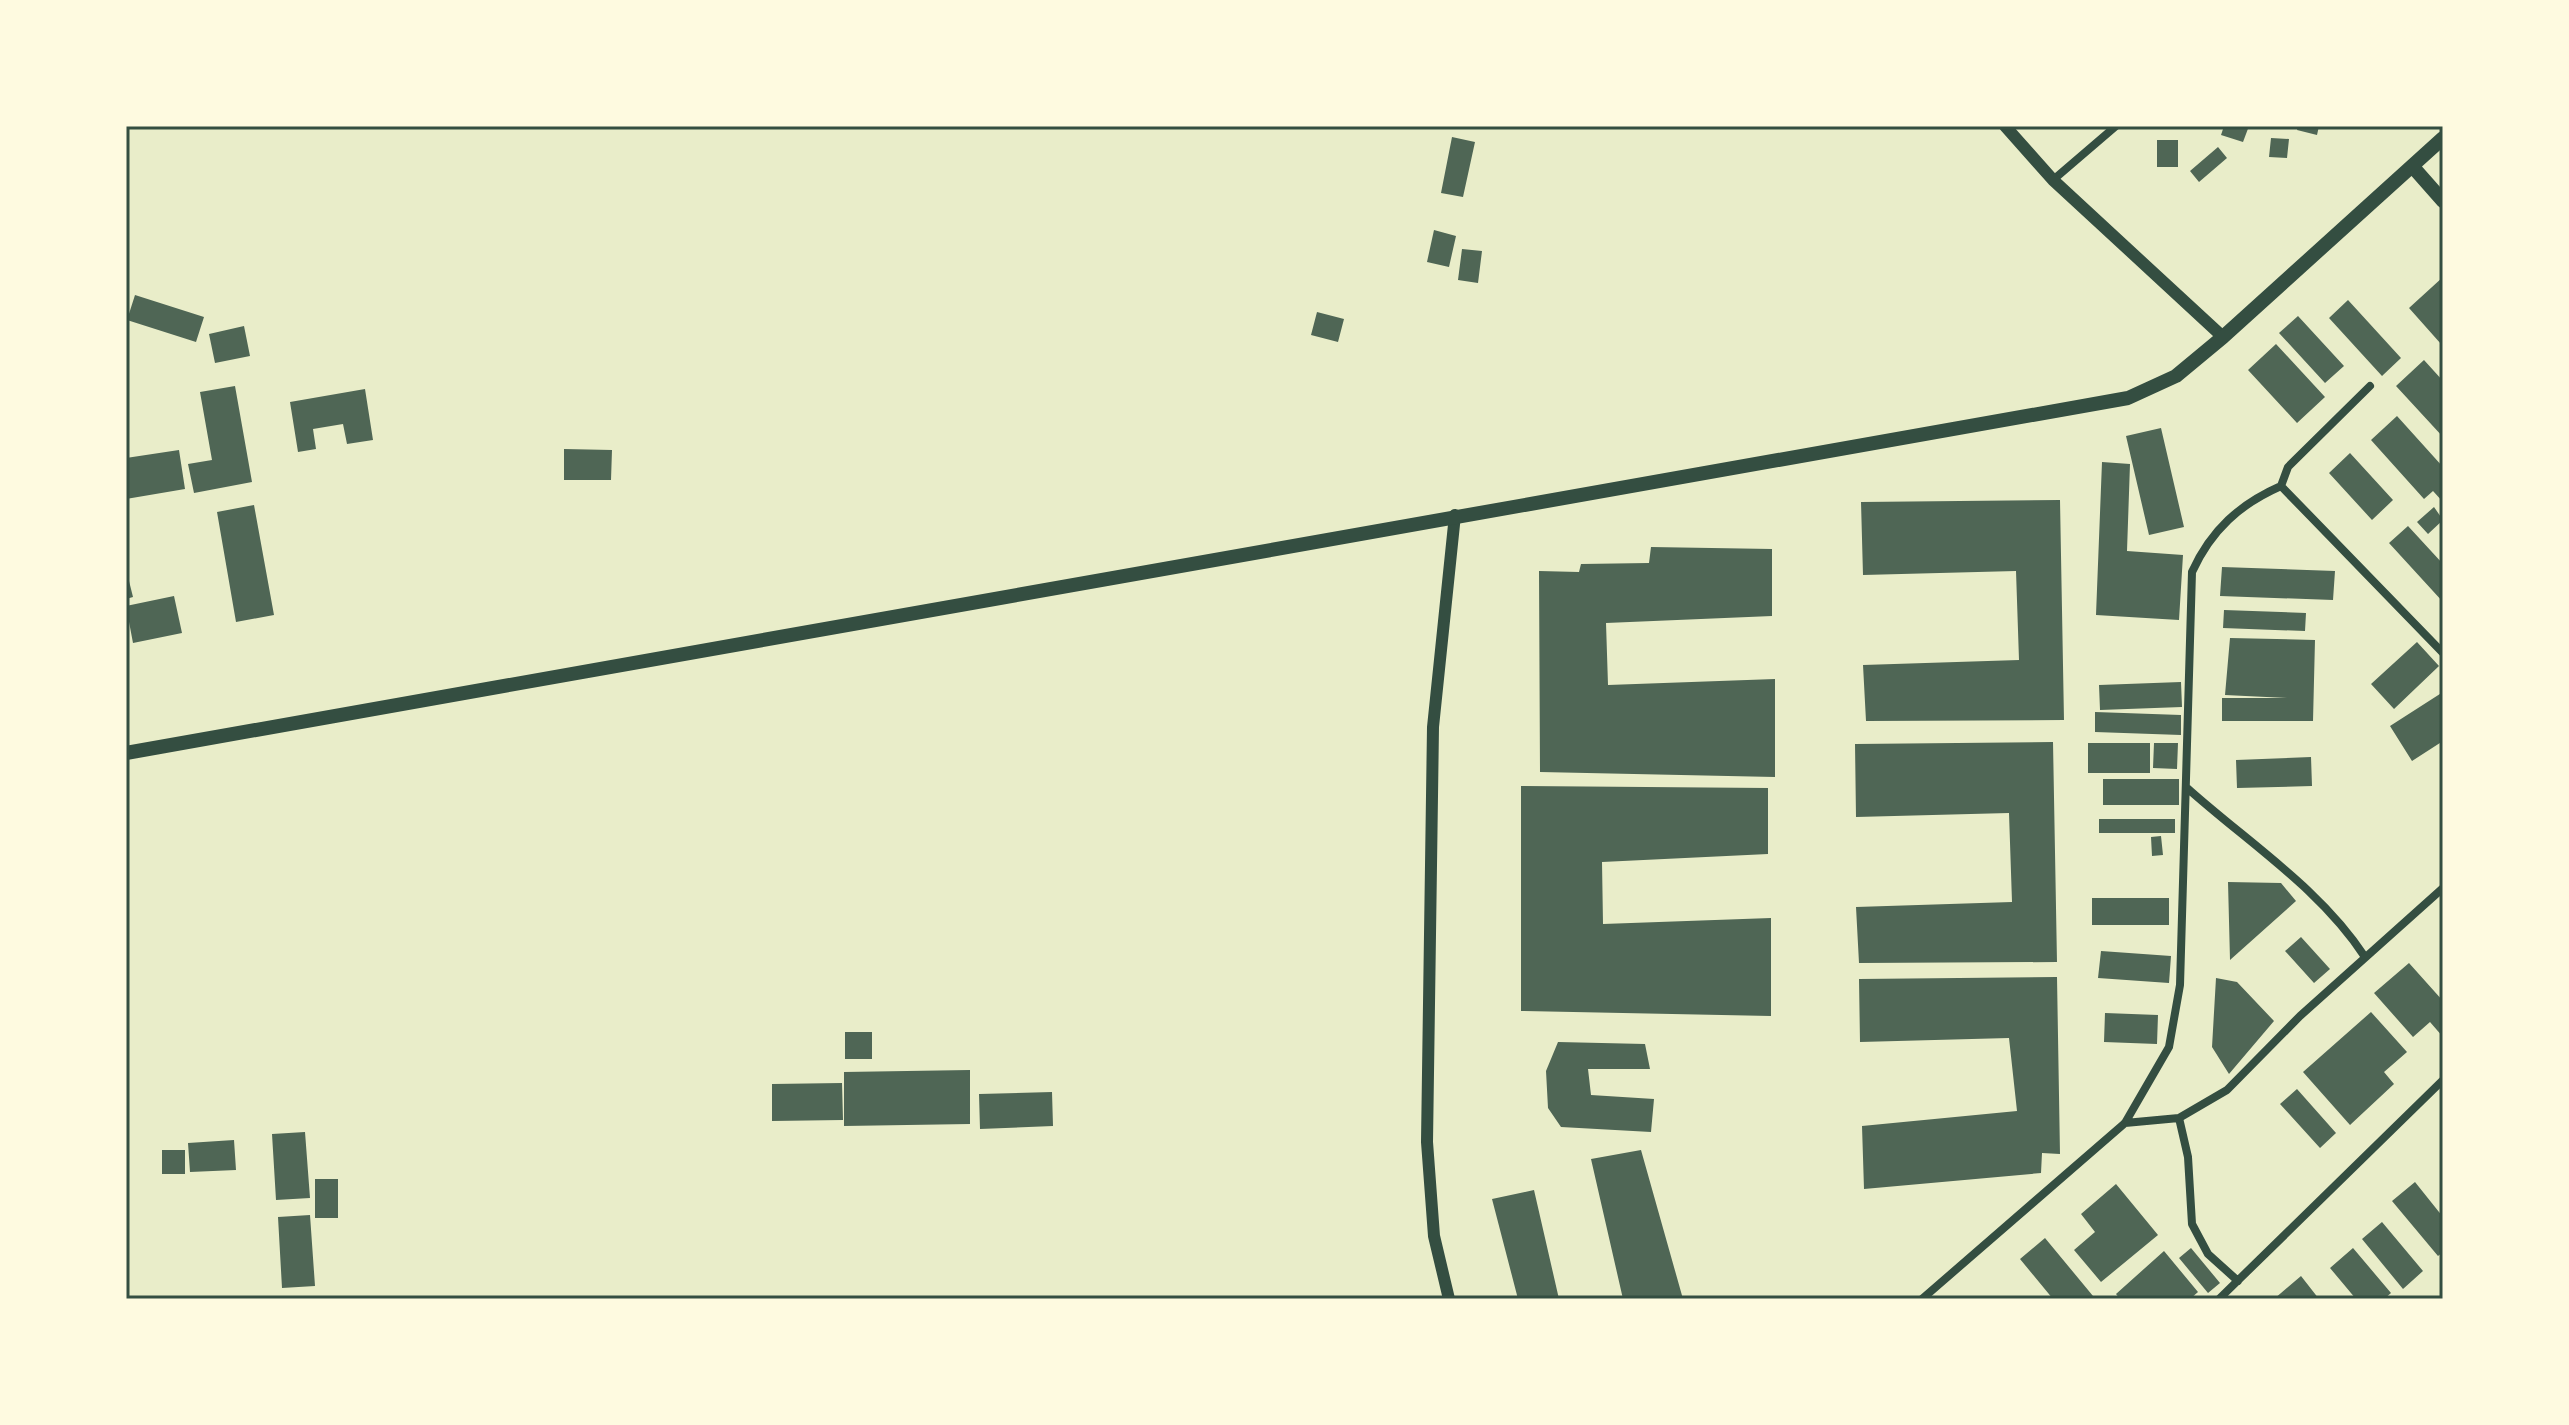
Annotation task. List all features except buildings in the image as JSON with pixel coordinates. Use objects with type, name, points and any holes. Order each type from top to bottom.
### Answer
[{"type":"main road","points":[[126,753],[2128,398],[2176,376],[2443,138]]},
{"type":"main road","points":[[2413,167],[2443,201]]},
{"type":"street","points":[[2005,126],[2053,180],[2223,337]]},
{"type":"street","points":[[2053,180],[2116,126]]},
{"type":"street","points":[[1922,1299],[2125,1123],[2169,1047],[2180,985],[2192,572],[2205,544],[2236,512],[2255,498],[2281,486],[2288,467],[2370,386]]},
{"type":"street","points":[[2281,486],[2443,653]]},
{"type":"street","points":[[1449,1299],[1434,1236],[1427,1128],[1433,727],[1455,515]]},
{"type":"street","points":[[2186,787],[2242,838],[2312,892],[2348,931],[2365,957]]},
{"type":"street","points":[[2125,1123],[2179,1118],[2227,1090],[2365,957],[2443,888]]},
{"type":"street","points":[[2219,1299],[2441,1086]]},
{"type":"street","points":[[2179,1118],[2188,1157],[2192,1224],[2208,1254],[2238,1281]]}]
